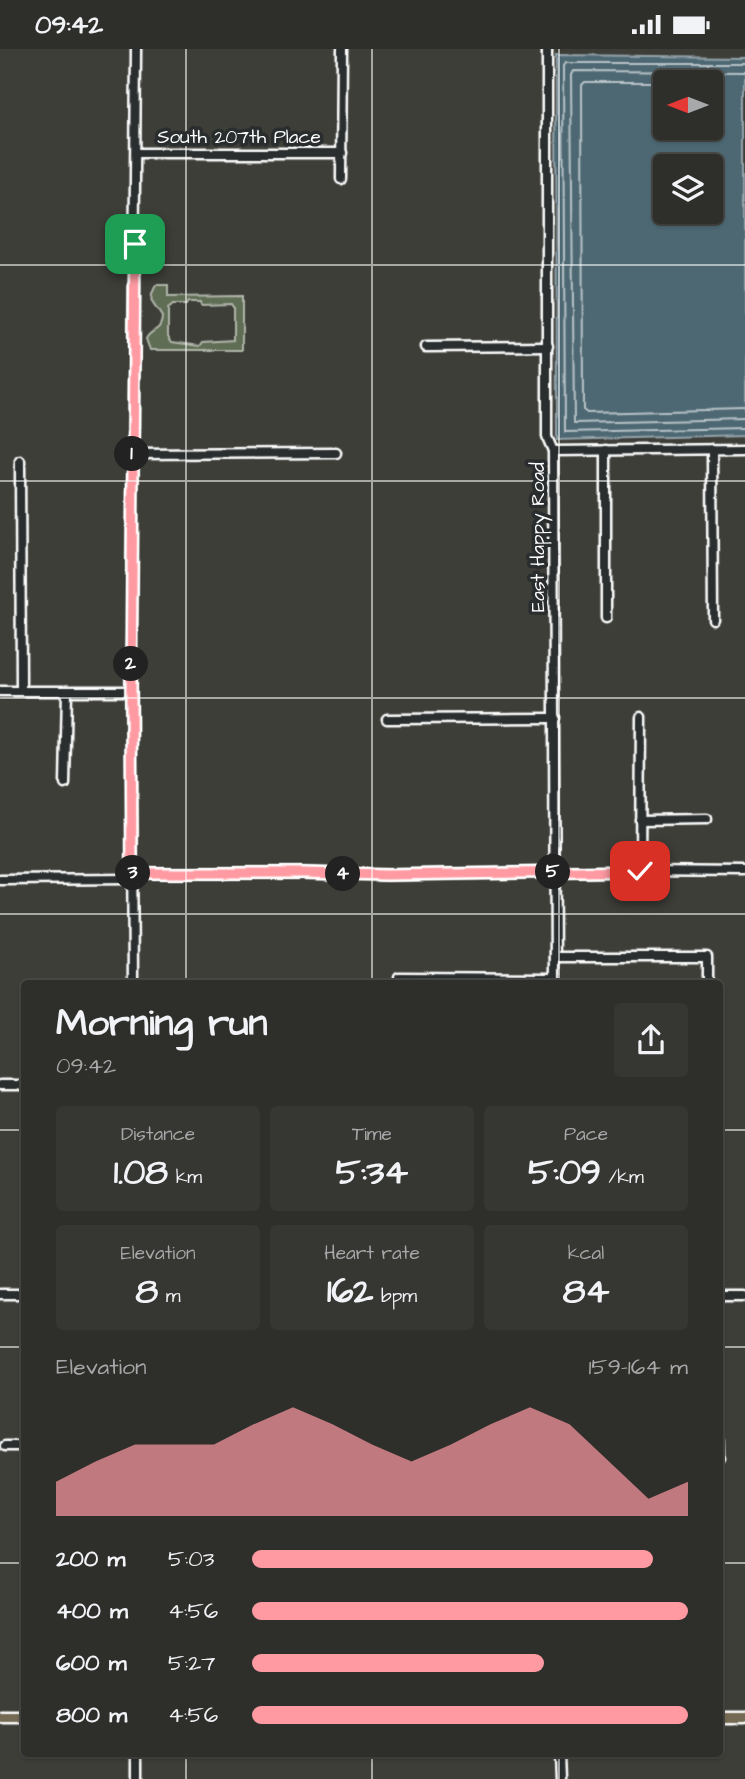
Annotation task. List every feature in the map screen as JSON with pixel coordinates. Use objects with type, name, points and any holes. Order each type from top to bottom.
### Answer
[{"type":"main road","points":[[0,1716],[21,1716]]},
{"type":"main road","points":[[723,1719],[745,1718]]},
{"type":"street","points":[[133,980],[131,691],[136,49]]},
{"type":"street","points":[[341,179],[342,49]]},
{"type":"street","name":"East Happy Road","points":[[547,49],[547,437],[553,451],[555,980]]},
{"type":"street","name":"South 207th Place","points":[[136,153],[342,153]]},
{"type":"street","points":[[426,347],[548,346]]},
{"type":"street","points":[[712,449],[713,619]]},
{"type":"street","points":[[553,451],[745,449]]},
{"type":"street","points":[[606,450],[606,618]]},
{"type":"street","points":[[132,454],[335,453]]},
{"type":"street","points":[[20,461],[22,690]]},
{"type":"street","points":[[0,691],[131,691]]},
{"type":"street","points":[[65,784],[67,691]]},
{"type":"street","points":[[640,717],[640,871]]},
{"type":"street","points":[[387,719],[555,718]]},
{"type":"street","points":[[640,820],[707,819]]},
{"type":"street","points":[[0,880],[303,873],[745,873]]},
{"type":"street","points":[[555,957],[707,957],[707,980]]},
{"type":"street","points":[[399,977],[516,980]]},
{"type":"street","points":[[0,1085],[21,1084]]},
{"type":"street","points":[[0,1294],[21,1294]]},
{"type":"street","points":[[723,1296],[745,1296]]},
{"type":"street","points":[[5,1446],[21,1446]]},
{"type":"street","points":[[138,1757],[138,1779]]},
{"type":"street","points":[[559,1757],[559,1779]]},
{"type":"green space","points":[[156,285],[168,285],[168,297],[242,296],[242,350],[150,350],[146,339],[160,326],[162,317],[151,300]],"holes":[[[200,302],[201,305],[231,304],[233,340],[203,342],[200,346],[172,342],[168,336],[168,309],[173,305]]]},
{"type":"water","points":[[556,55],[745,57],[745,435],[557,440]]},
{"type":"route","points":[[135,244],[132,873],[387,875],[640,871]]}]
